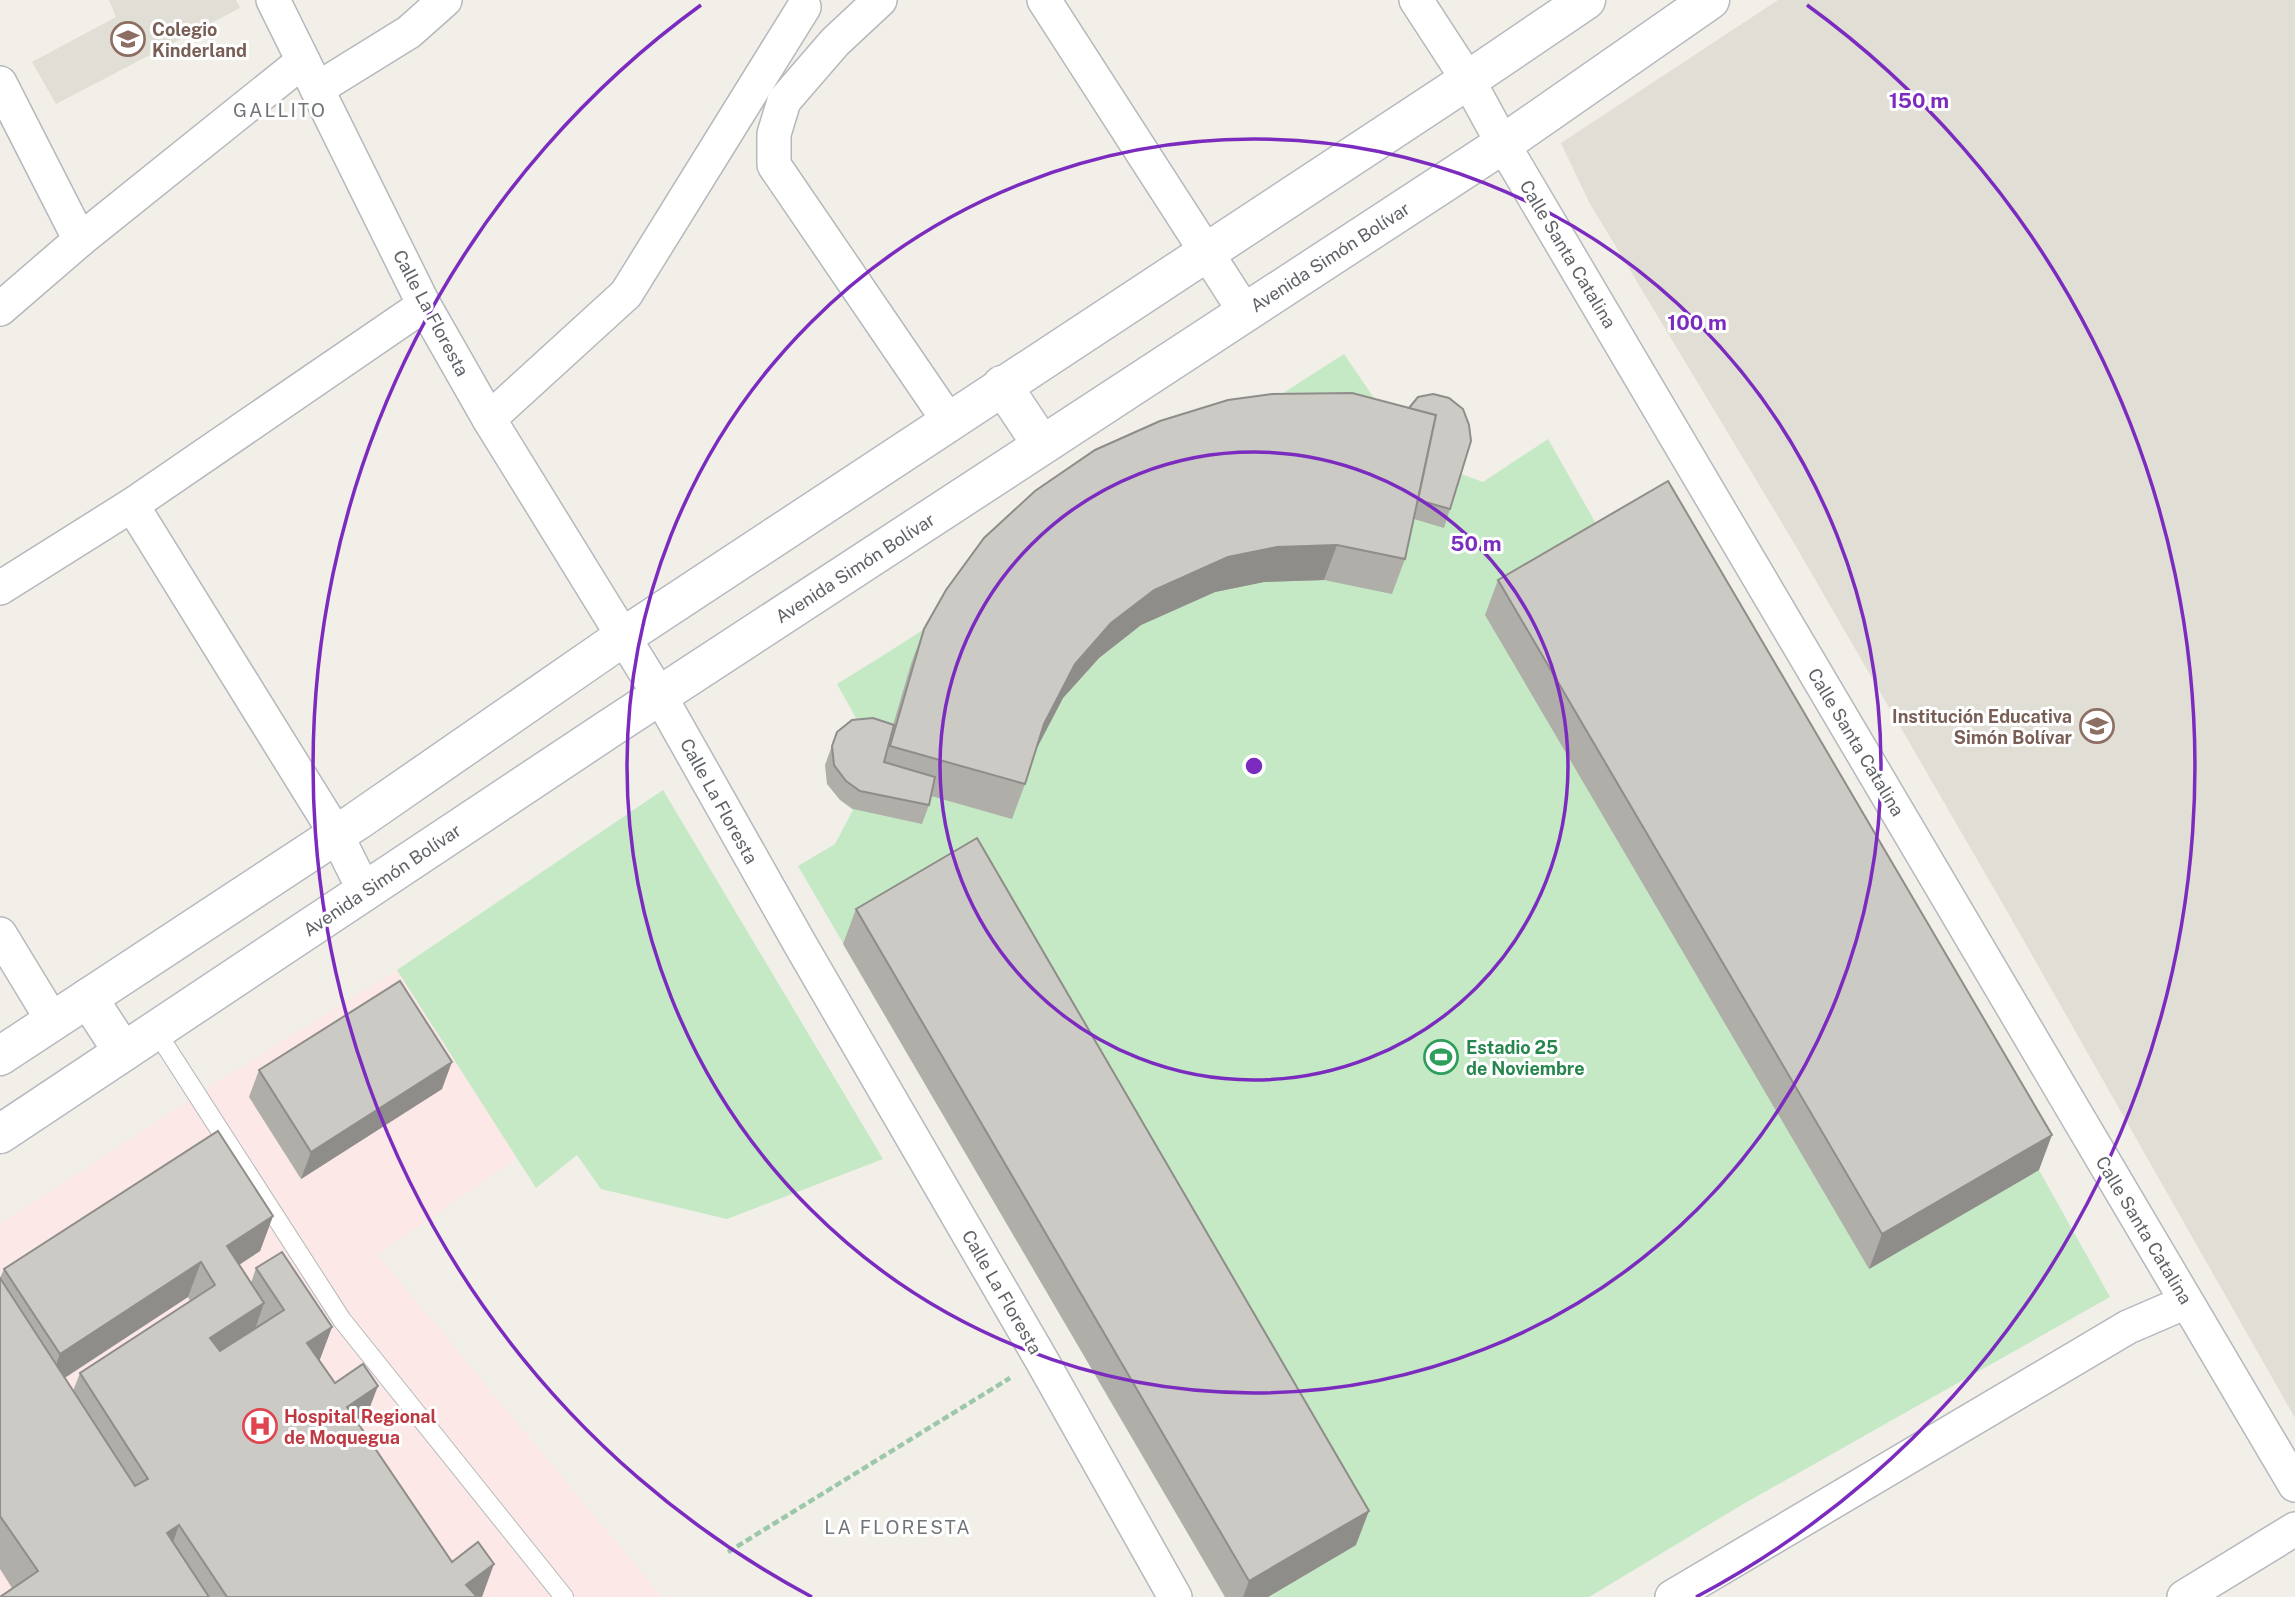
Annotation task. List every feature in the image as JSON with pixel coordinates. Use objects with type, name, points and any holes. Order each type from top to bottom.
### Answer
[{"type":"main road","points":[[0,1056],[336,834],[623,637],[1586,0]]},
{"type":"main road","name":"Avenida Simón Bolívar","points":[[0,1134],[660,696],[1503,144],[1710,0]]},
{"type":"main road","points":[[1002,385],[1042,445]]},
{"type":"main road","points":[[88,998],[123,1052]]},
{"type":"street","name":"Calle La Floresta","points":[[273,0],[424,305],[489,419],[660,696],[1175,1597]]},
{"type":"street","points":[[0,309],[80,240],[310,75],[409,32],[445,0]]},
{"type":"street","points":[[880,0],[835,42],[784,101],[774,134],[774,165],[950,422]]},
{"type":"street","points":[[1044,0],[1245,312]]},
{"type":"street","name":"Calle Santa Catalina","points":[[1416,0],[1468,80],[1503,144],[2295,1485]]},
{"type":"street","points":[[489,419],[626,294],[804,7]]},
{"type":"street","points":[[0,83],[80,240]]},
{"type":"street","points":[[0,588],[132,505],[424,305]]},
{"type":"street","points":[[132,505],[336,834],[365,892]]},
{"type":"street","points":[[0,934],[53,1021]]},
{"type":"street","points":[[1672,1597],[2128,1327],[2186,1302]]},
{"type":"street","points":[[2185,1597],[2295,1530]]},
{"type":"lane","points":[[156,1031],[342,1320],[564,1597]]},
{"type":"path","points":[[728,1552],[1041,1359]]},
{"type":"shaded area","name":"Colegio Kinderland","points":[[109,0],[236,0],[240,8],[56,104],[32,62],[116,17]]},
{"type":"shaded area","name":"Institución Educativa Simón Bolívar","points":[[1778,0],[2295,0],[2295,1418],[1791,538],[1589,202],[1561,143]]},
{"type":"shaded area","name":"Hospital Regional de Moquegua","points":[[397,970],[517,1158],[378,1255],[662,1597],[0,1597],[0,1224],[220,1080]]},
{"type":"green space","name":"Estadio 25 de Noviembre","points":[[1344,354],[1399,435],[1461,474],[1483,482],[1548,439],[1607,543],[1655,516],[2039,1170],[2110,1297],[1745,1503],[1589,1597],[1225,1597],[798,866],[835,844],[853,810],[838,798],[829,785],[827,761],[830,751],[866,736],[837,684]]},
{"type":"green space","points":[[663,790],[883,1159],[727,1219],[601,1189],[577,1155],[536,1188],[397,970]]},
{"type":"building","points":[[1352,393],[1436,415],[1405,559],[1337,545],[1277,547],[1228,557],[1154,590],[1111,623],[1075,664],[1044,724],[1025,784],[890,746],[924,629],[946,590],[984,538],[1035,491],[1095,450],[1160,421],[1228,400],[1272,394]]},
{"type":"building","points":[[1433,394],[1449,398],[1463,409],[1469,425],[1471,441],[1450,509],[1418,500],[1436,415],[1409,408],[1418,397]]},
{"type":"building","points":[[1668,481],[2052,1135],[1882,1234],[1498,580]]},
{"type":"building","points":[[873,718],[894,725],[884,762],[935,777],[929,805],[860,791],[846,781],[834,765],[832,746],[837,732],[852,720]]},
{"type":"building","points":[[977,838],[1369,1511],[1249,1581],[856,909]]},
{"type":"building","points":[[400,981],[452,1062],[311,1152],[259,1070]]},
{"type":"building","points":[[218,1131],[273,1216],[227,1246],[264,1303],[210,1338],[220,1351],[284,1310],[256,1268],[282,1252],[332,1327],[307,1343],[335,1383],[363,1364],[378,1386],[347,1407],[452,1562],[478,1542],[494,1564],[466,1585],[477,1597],[227,1597],[179,1525],[167,1533],[209,1597],[0,1597],[38,1571],[0,1516],[0,1278],[135,1486],[148,1479],[80,1373],[215,1285],[201,1262],[60,1354],[4,1269]]},
{"type":"place","name":"Colegio Kinderland","points":[[128,39]]},
{"type":"place","name":"Institución Educativa Simón Bolívar","points":[[2097,726]]},
{"type":"place","name":"Estadio 25 de Noviembre","points":[[1441,1057]]},
{"type":"place","name":"Hospital Regional de Moquegua","points":[[260,1426]]},
{"type":"district","name":"GALLITO","points":[[280,110]]},
{"type":"district","name":"LA FLORESTA","points":[[898,1527]]}]
